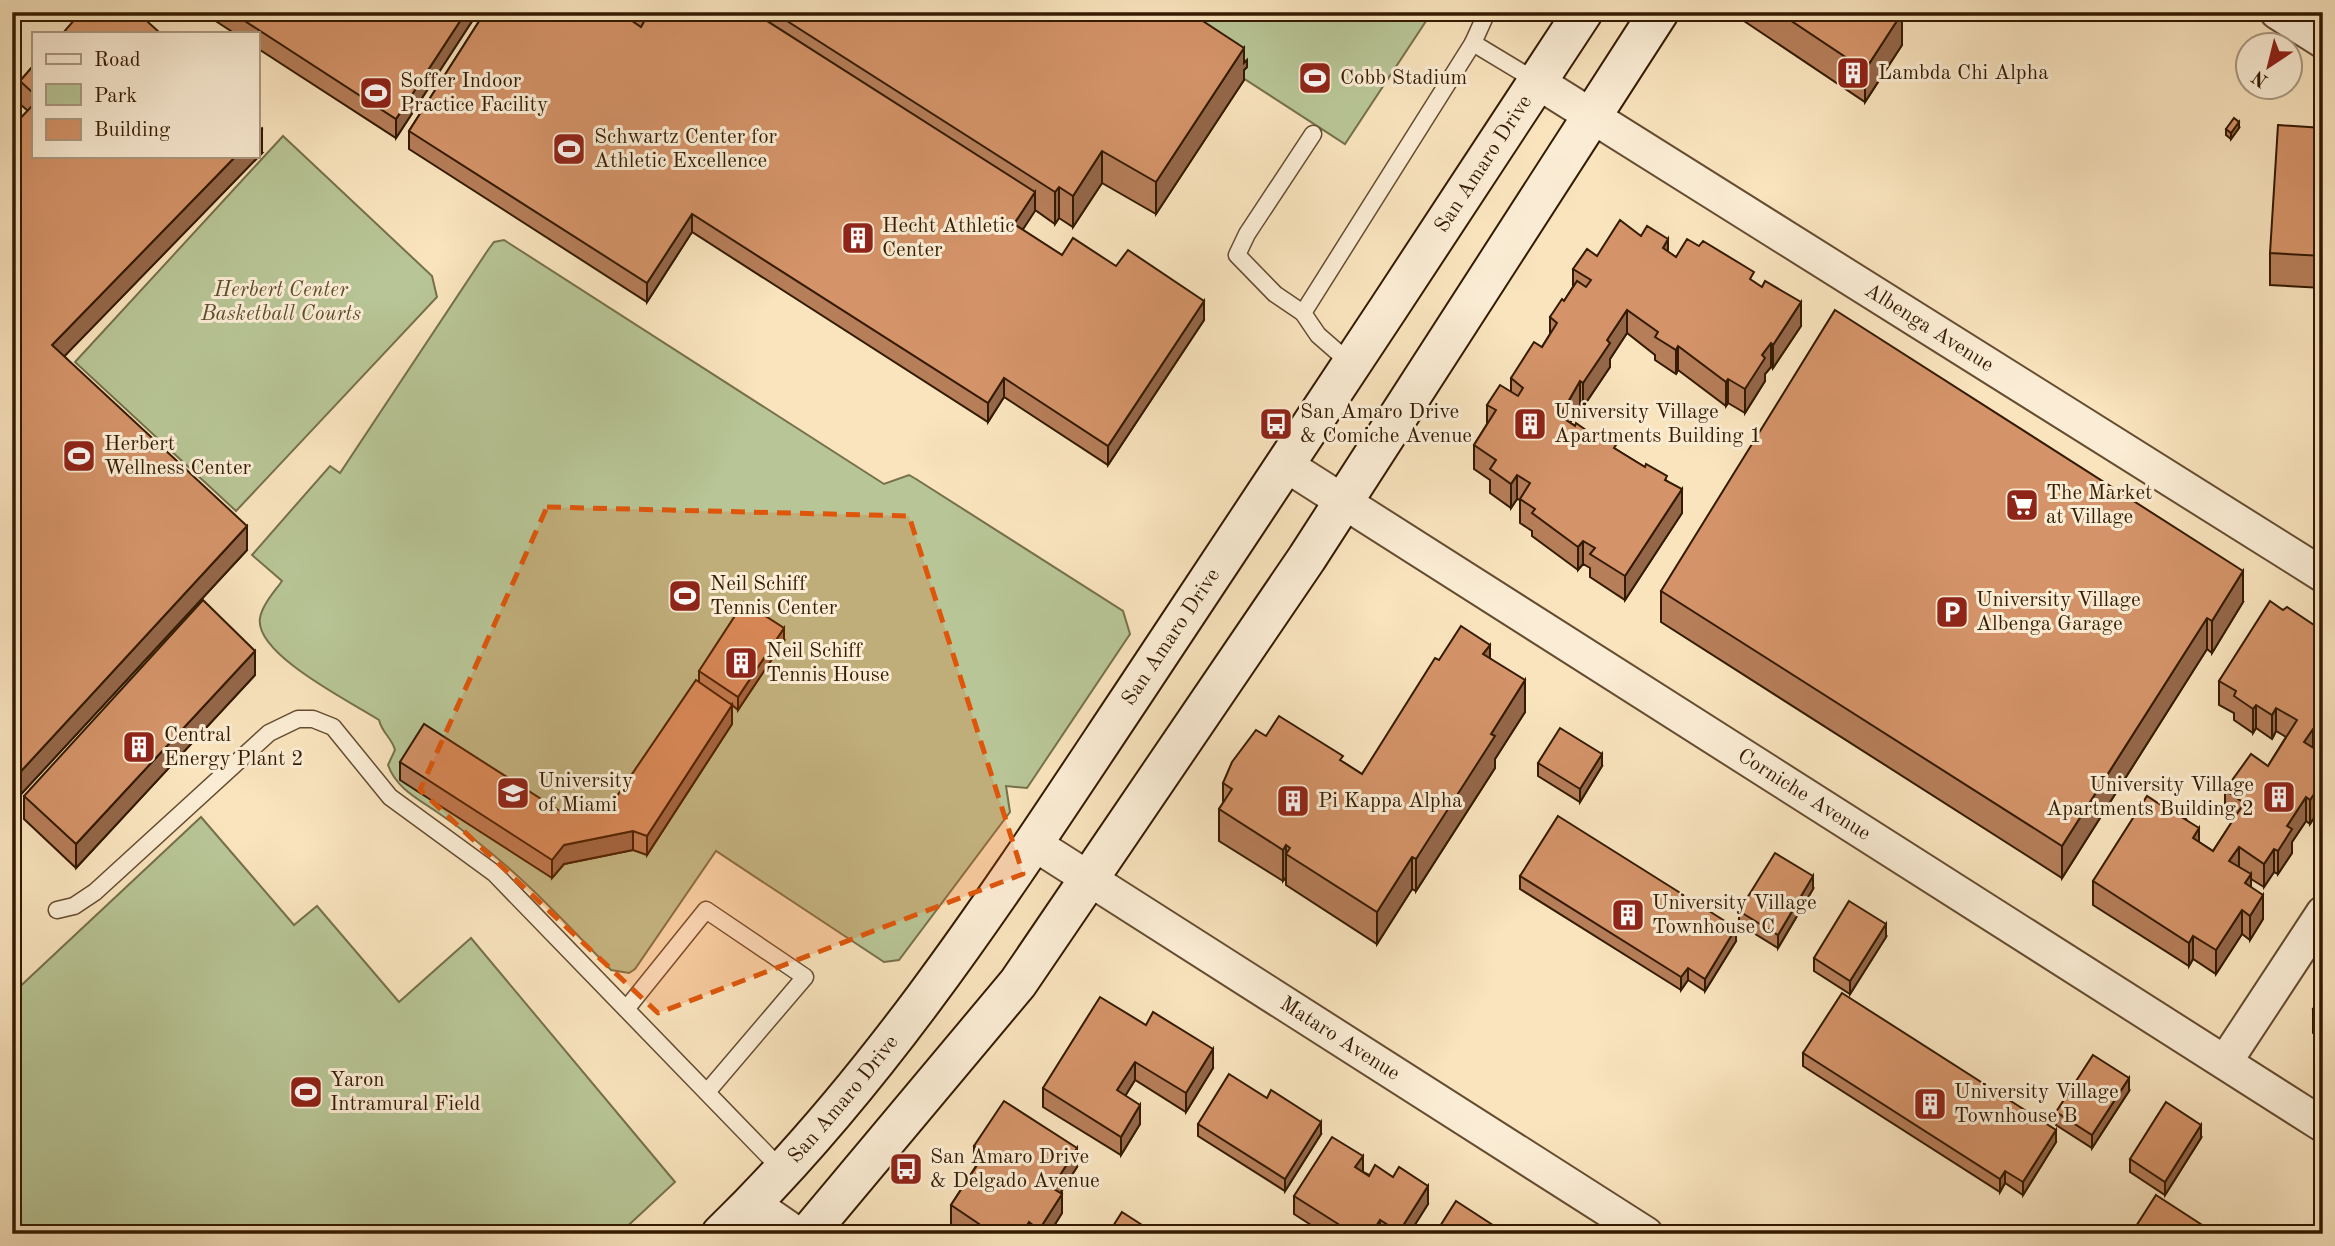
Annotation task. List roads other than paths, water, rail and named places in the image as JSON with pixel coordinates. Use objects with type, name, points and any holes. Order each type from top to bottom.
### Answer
[{"type":"street","name":"San Amaro Drive","points":[[721,1234],[783,1171],[944,971],[1286,465],[1350,363],[1583,12]]},
{"type":"street","points":[[808,1234],[1018,984],[1343,502],[1659,12]]},
{"type":"street","points":[[2277,12],[2323,41]]},
{"type":"street","name":"Albenga Avenue","points":[[1536,80],[2323,575]]},
{"type":"street","name":"Corniche Avenue","points":[[1286,465],[2323,1125]]},
{"type":"street","name":"Mataro Avenue","points":[[1033,843],[1646,1234]]},
{"type":"street","points":[[2225,1062],[2323,913]]},
{"type":"street","points":[[752,1203],[797,1234]]},
{"type":"lane","points":[[1303,313],[1473,43],[1488,12]]},
{"type":"lane","points":[[1473,43],[1536,80]]},
{"type":"lane","points":[[1313,134],[1247,234],[1237,255],[1275,294],[1303,313],[1318,335],[1350,363]]},
{"type":"lane","points":[[57,910],[74,906],[95,892],[258,740],[290,722],[313,719],[333,727],[401,807],[494,873],[783,1171]]},
{"type":"lane","points":[[627,1008],[706,910],[805,977],[707,1092]]},
{"type":"place","name":"Lambda Chi Alpha","points":[[1853,73]]},
{"type":"place","name":"Cobb Stadium","points":[[1315,78]]},
{"type":"place","name":"Soffer Indoor Practice Facility","points":[[376,93]]},
{"type":"place","name":"Schwartz Center for Athletic Excellence","points":[[569,149]]},
{"type":"place","name":"Hecht Athletic Center","points":[[858,238]]},
{"type":"place","name":"San Amaro Drive & Comiche Avenue","points":[[1276,424]]},
{"type":"place","name":"University Village Apartments Building 1","points":[[1530,424]]},
{"type":"place","name":"Herbert Wellness Center","points":[[79,456]]},
{"type":"place","name":"The Market at Village","points":[[2022,505]]},
{"type":"place","name":"Neil Schiff Tennis Center","points":[[685,596]]},
{"type":"place","name":"University Village Albenga Garage","points":[[1952,612]]},
{"type":"place","name":"Neil Schiff Tennis House","points":[[741,663]]},
{"type":"place","name":"Central Energy Plant 2","points":[[139,747]]},
{"type":"place","name":"University of Miami","points":[[513,793]]},
{"type":"place","name":"University Village Apartments Building 2","points":[[2279,797]]},
{"type":"place","name":"Pi Kappa Alpha","points":[[1293,801]]},
{"type":"place","name":"University Village Townhouse C","points":[[1628,915]]},
{"type":"place","name":"Yaron Intramural Field","points":[[306,1092]]},
{"type":"place","name":"University Village Townhouse B","points":[[1930,1104]]},
{"type":"place","name":"San Amaro Drive & Delgado Avenue","points":[[906,1169]]},
{"type":"park label","name":"Herbert Center Basketball Courts","points":[[281,302]]}]
